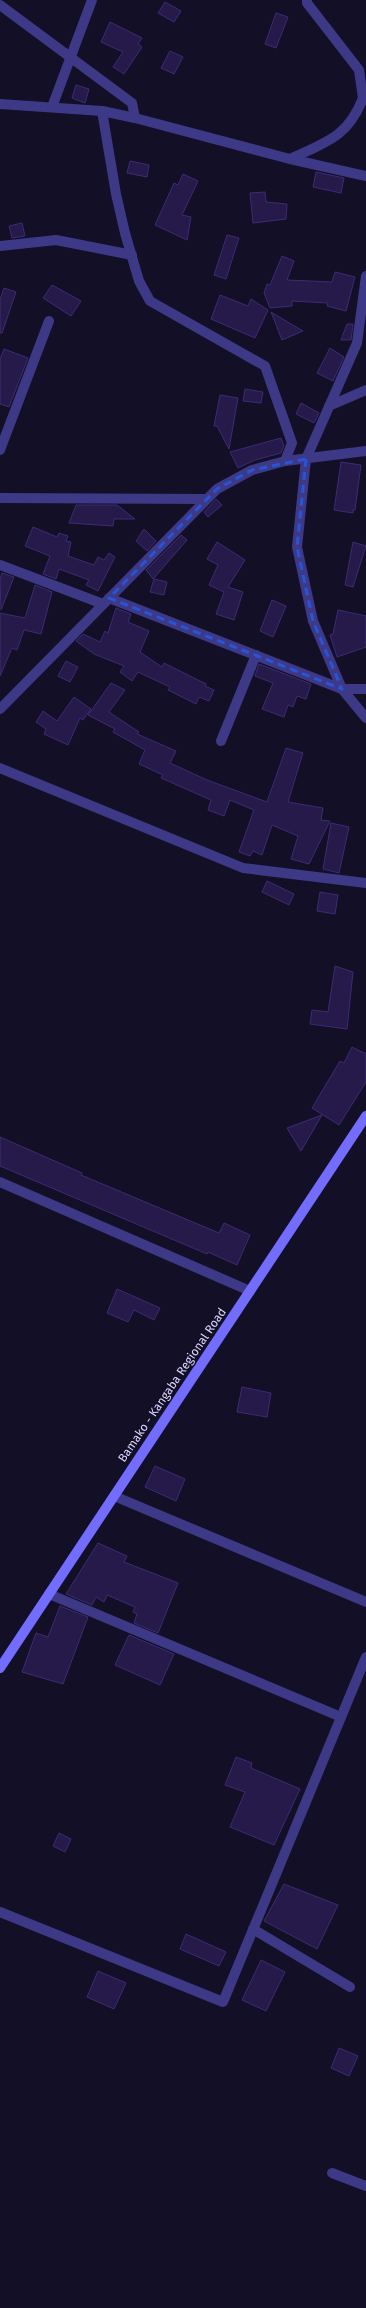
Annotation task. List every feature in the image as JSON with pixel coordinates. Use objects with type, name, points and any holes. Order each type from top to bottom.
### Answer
[{"type":"street","points":[[52,107],[92,0]]},
{"type":"street","points":[[290,159],[333,139],[345,130],[357,113],[364,98],[359,70],[307,3],[307,0]]},
{"type":"street","points":[[0,5],[132,103],[135,118]]},
{"type":"street","points":[[0,104],[102,111],[135,118],[290,159],[366,176]]},
{"type":"street","points":[[102,111],[116,194],[139,281],[150,301],[265,366],[292,443],[285,461]]},
{"type":"street","points":[[0,246],[56,240],[132,255]]},
{"type":"street","points":[[366,276],[357,343],[306,459],[297,547],[313,621],[342,689],[366,718]]},
{"type":"street","points":[[0,450],[49,321]]},
{"type":"street","points":[[329,406],[366,390]]},
{"type":"street","points":[[0,709],[217,489],[252,470],[285,461],[366,451]]},
{"type":"street","points":[[0,498],[206,500]]},
{"type":"street","points":[[0,565],[256,655],[342,689],[366,689]]},
{"type":"street","points":[[221,741],[256,655]]},
{"type":"street","points":[[0,768],[243,868],[366,883]]},
{"type":"street","name":"Bamako - Kangaba Regional Road","points":[[0,1668],[366,1116]]},
{"type":"street","points":[[0,1182],[250,1292]]},
{"type":"street","points":[[114,1496],[366,1602]]},
{"type":"street","points":[[49,1594],[341,1717]]},
{"type":"street","points":[[0,1912],[223,2002],[366,1657]]},
{"type":"street","points":[[253,1929],[350,1987]]},
{"type":"street","points":[[332,2173],[366,2186]]},
{"type":"highlighted area","points":[[306,459],[297,547],[313,621],[342,689],[109,598],[217,489],[252,470]]},
{"type":"building","points":[[165,2],[181,11],[174,22],[158,13]]},
{"type":"building","points":[[276,13],[288,17],[276,48],[265,44]]},
{"type":"building","points":[[110,22],[142,38],[138,44],[142,47],[124,74],[113,67],[123,52],[101,42]]},
{"type":"building","points":[[170,51],[183,57],[174,74],[161,68]]},
{"type":"building","points":[[76,85],[89,89],[85,103],[72,98]]},
{"type":"building","points":[[130,161],[149,165],[147,177],[127,173]]},
{"type":"building","points":[[316,172],[344,178],[341,193],[313,187]]},
{"type":"building","points":[[183,174],[198,181],[182,215],[191,217],[187,240],[155,225],[174,183],[178,185]]},
{"type":"building","points":[[265,192],[266,202],[287,204],[286,219],[253,223],[250,193]]},
{"type":"building","points":[[22,223],[25,236],[12,238],[9,226]]},
{"type":"building","points":[[227,235],[239,238],[226,279],[214,275]]},
{"type":"building","points":[[282,256],[294,261],[287,280],[332,282],[335,272],[355,277],[346,311],[327,306],[328,303],[292,301],[292,306],[270,308],[264,293],[267,284],[270,285]]},
{"type":"building","points":[[52,285],[81,301],[71,316],[43,298]]},
{"type":"building","points":[[4,288],[16,292],[2,333],[0,333],[0,300]]},
{"type":"building","points":[[220,295],[248,306],[251,299],[268,310],[255,338],[211,319]]},
{"type":"building","points":[[271,312],[303,331],[282,340]]},
{"type":"building","points":[[347,324],[353,324],[351,340],[341,340]]},
{"type":"building","points":[[330,348],[344,357],[333,381],[317,373]]},
{"type":"building","points":[[4,349],[28,358],[9,407],[0,404],[0,359]]},
{"type":"building","points":[[245,389],[263,392],[261,403],[243,401]]},
{"type":"building","points":[[220,395],[238,398],[229,449],[217,426],[214,426]]},
{"type":"building","points":[[301,403],[319,413],[314,423],[296,414]]},
{"type":"building","points":[[281,438],[284,446],[281,453],[255,460],[238,468],[230,452]]},
{"type":"building","points":[[341,462],[361,465],[355,510],[353,510],[353,513],[334,510]]},
{"type":"building","points":[[216,499],[222,505],[208,517],[204,512]]},
{"type":"building","points":[[76,505],[117,505],[135,519],[114,519],[113,526],[69,523]]},
{"type":"building","points":[[33,527],[57,537],[59,533],[68,536],[66,541],[71,542],[68,556],[94,565],[98,557],[104,560],[109,553],[115,557],[98,591],[86,585],[89,580],[59,569],[56,579],[43,574],[50,556],[25,546]]},
{"type":"building","points":[[144,529],[156,541],[147,551],[136,541]]},
{"type":"building","points":[[181,535],[187,540],[153,579],[146,570]]},
{"type":"building","points":[[217,542],[245,560],[228,587],[243,592],[234,620],[216,614],[224,592],[209,585],[218,565],[207,559]]},
{"type":"building","points":[[353,542],[366,546],[353,587],[345,585]]},
{"type":"building","points":[[2,573],[14,577],[1,610],[0,579]]},
{"type":"building","points":[[154,579],[167,582],[164,595],[150,592]]},
{"type":"building","points":[[35,585],[52,592],[41,634],[24,630],[17,650],[12,648],[0,676],[0,613],[25,618]]},
{"type":"building","points":[[272,600],[286,606],[273,637],[260,631]]},
{"type":"building","points":[[116,608],[131,614],[128,622],[149,631],[140,652],[162,667],[164,663],[206,684],[205,686],[214,690],[209,701],[199,697],[196,704],[168,690],[170,687],[138,672],[132,681],[120,672],[124,666],[94,654],[76,641],[83,634],[100,642],[105,631],[108,633]]},
{"type":"building","points":[[338,610],[366,616],[366,647],[337,657],[330,635],[333,634]]},
{"type":"building","points":[[66,661],[78,667],[70,682],[58,676]]},
{"type":"building","points":[[259,664],[311,684],[306,699],[297,696],[293,707],[288,705],[284,717],[262,709],[273,683],[255,676]]},
{"type":"building","points":[[111,683],[125,690],[109,712],[139,732],[137,734],[176,751],[170,763],[207,780],[267,802],[286,748],[303,753],[288,802],[323,808],[321,820],[330,821],[309,864],[291,859],[298,836],[272,825],[262,855],[253,851],[250,856],[239,852],[254,810],[230,800],[224,816],[208,810],[211,800],[161,778],[163,775],[139,764],[145,750],[113,732],[115,729],[88,715]]},
{"type":"building","points":[[74,697],[91,709],[83,720],[80,718],[68,745],[44,734],[46,729],[36,722],[43,711],[57,721]]},
{"type":"building","points":[[331,823],[349,827],[339,873],[323,869]]},
{"type":"building","points":[[267,881],[294,894],[289,905],[262,892]]},
{"type":"building","points":[[320,892],[338,895],[335,914],[317,911]]},
{"type":"building","points":[[335,966],[353,972],[347,1029],[310,1024],[312,1010],[328,1012]]},
{"type":"building","points":[[352,1047],[366,1054],[366,1082],[339,1125],[312,1108],[340,1061],[344,1063]]},
{"type":"building","points":[[322,1115],[301,1151],[287,1128]]},
{"type":"building","points":[[0,1137],[82,1173],[81,1175],[219,1233],[224,1223],[250,1235],[237,1265],[208,1252],[207,1254],[0,1166]]},
{"type":"building","points":[[117,1289],[160,1308],[154,1320],[134,1310],[128,1322],[107,1313]]},
{"type":"building","points":[[242,1387],[271,1393],[267,1417],[237,1412]]},
{"type":"building","points":[[155,1466],[185,1479],[176,1501],[145,1487]]},
{"type":"building","points":[[98,1543],[127,1556],[124,1562],[178,1583],[158,1633],[134,1623],[137,1614],[133,1612],[135,1607],[107,1595],[104,1602],[96,1597],[92,1605],[66,1594]]},
{"type":"building","points":[[60,1606],[88,1617],[63,1684],[22,1672],[36,1633],[48,1637]]},
{"type":"building","points":[[129,1635],[174,1654],[160,1685],[115,1665]]},
{"type":"building","points":[[236,1757],[252,1763],[251,1768],[300,1789],[274,1845],[230,1827],[245,1792],[225,1785]]},
{"type":"building","points":[[59,1833],[71,1839],[65,1852],[53,1846]]},
{"type":"building","points":[[284,1884],[338,1905],[317,1949],[264,1921]]},
{"type":"building","points":[[186,1934],[226,1952],[219,1966],[180,1949]]},
{"type":"building","points":[[261,1960],[285,1972],[266,2011],[242,2000]]},
{"type":"building","points":[[98,1971],[126,1983],[114,2009],[87,1997]]},
{"type":"building","points":[[339,2048],[358,2056],[349,2076],[331,2068]]}]
